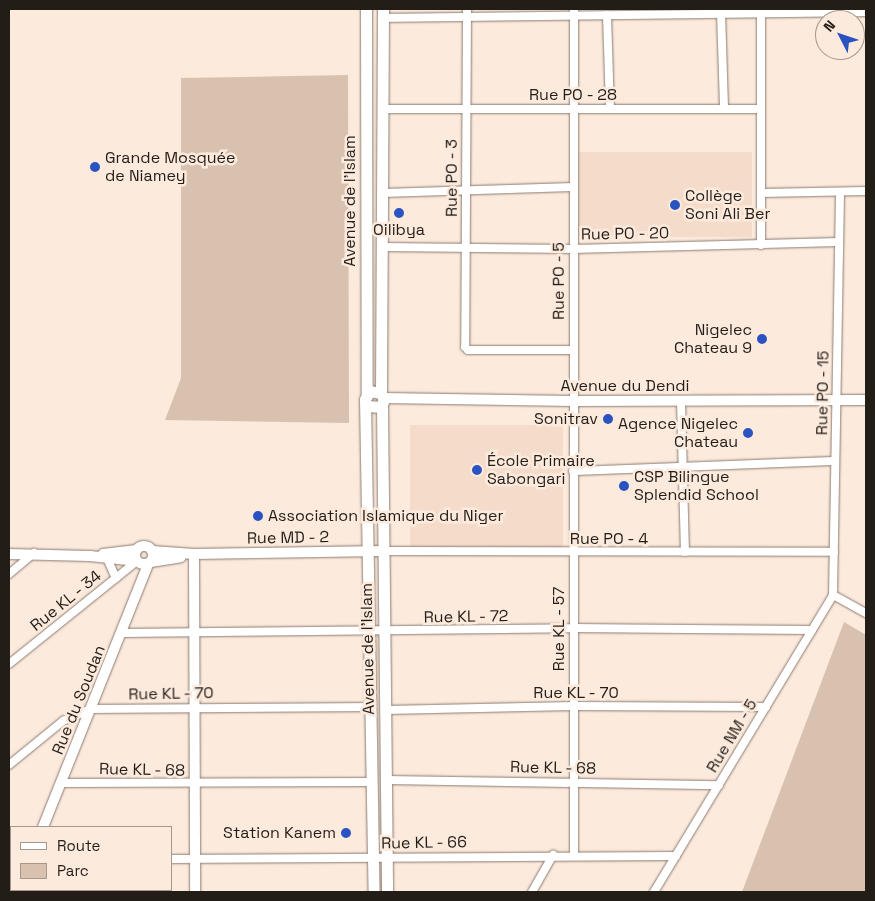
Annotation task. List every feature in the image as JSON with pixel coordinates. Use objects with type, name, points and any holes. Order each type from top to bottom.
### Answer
[{"type":"main road","name":"Avenue de l'Islam","points":[[366,9],[367,394],[374,892]]},
{"type":"main road","name":"Avenue de l'Islam","points":[[383,13],[385,109],[382,247],[382,398],[387,892]]},
{"type":"main road","points":[[367,394],[372,390],[382,398],[376,408],[368,406]]},
{"type":"street","points":[[761,11],[761,245]]},
{"type":"street","points":[[383,13],[574,12],[608,15],[761,11],[866,12]]},
{"type":"street","name":"Rue PO - 5","points":[[573,553],[574,12]]},
{"type":"street","points":[[722,12],[724,109]]},
{"type":"street","name":"Rue PO - 3","points":[[467,13],[465,347],[468,350],[573,350]]},
{"type":"street","points":[[608,15],[610,109]]},
{"type":"street","name":"Rue PO - 28","points":[[385,109],[761,109]]},
{"type":"street","points":[[383,193],[573,187]]},
{"type":"street","points":[[761,193],[866,191]]},
{"type":"street","name":"Rue PO - 15","points":[[833,595],[840,192]]},
{"type":"street","name":"Rue PO - 20","points":[[382,247],[573,249],[839,242]]},
{"type":"street","name":"Avenue du Dendi","points":[[382,398],[573,401],[866,400]]},
{"type":"street","points":[[681,401],[685,552]]},
{"type":"street","points":[[573,471],[836,461]]},
{"type":"street","name":"Rue MD - 2","points":[[90,556],[137,550],[145,546],[152,551],[194,554],[383,551]]},
{"type":"street","points":[[137,550],[143,562],[152,551]]},
{"type":"street","name":"Rue PO - 4","points":[[383,551],[573,553],[834,552]]},
{"type":"street","name":"Rue KL - 57","points":[[573,553],[574,855]]},
{"type":"street","name":"Rue MD - 2","points":[[9,554],[90,556],[143,562],[194,554]]},
{"type":"street","points":[[9,574],[34,554]]},
{"type":"street","points":[[194,554],[195,892]]},
{"type":"street","name":"Rue KL - 34","points":[[107,558],[116,578]]},
{"type":"street","name":"Rue KL - 34","points":[[9,664],[116,578],[143,562]]},
{"type":"street","name":"Rue du Soudan","points":[[44,826],[122,634],[141,583],[143,562]]},
{"type":"street","points":[[833,595],[866,613]]},
{"type":"street","name":"Rue NM - 5","points":[[654,892],[833,595]]},
{"type":"street","name":"Rue KL - 72","points":[[122,634],[573,628],[812,630]]},
{"type":"street","name":"Rue KL - 70","points":[[91,709],[194,706],[371,707]]},
{"type":"street","name":"Rue KL - 70","points":[[386,710],[573,706],[766,708]]},
{"type":"street","points":[[9,765],[63,721],[91,709]]},
{"type":"street","name":"Rue KL - 68","points":[[386,780],[574,781],[719,785]]},
{"type":"street","name":"Rue KL - 68","points":[[62,783],[372,782]]},
{"type":"street","points":[[532,892],[553,855]]},
{"type":"street","name":"Rue KL - 66","points":[[172,859],[553,855],[676,856]]},
{"type":"shaded area","points":[[578,152],[752,152],[752,237],[578,237]]},
{"type":"shaded area","points":[[410,425],[563,425],[563,549],[410,549]]},
{"type":"green space","points":[[348,75],[349,423],[165,420],[181,378],[181,78]]},
{"type":"green space","points":[[844,622],[866,635],[866,892],[742,892]]},
{"type":"place","name":"Grande Mosquée de Niamey","points":[[95,167]]},
{"type":"place","name":"Collège Soni Ali Ber","points":[[675,205]]},
{"type":"place","name":"Oilibya","points":[[399,213]]},
{"type":"place","name":"Nigelec Chateau 9","points":[[762,339]]},
{"type":"place","name":"Sonitrav","points":[[608,419]]},
{"type":"place","name":"Agence Nigelec Chateau","points":[[748,433]]},
{"type":"place","name":"École Primaire Sabongari","points":[[477,470]]},
{"type":"place","name":"CSP Bilingue Splendid School","points":[[624,486]]},
{"type":"place","name":"Association Islamique du Niger","points":[[258,516]]},
{"type":"place","name":"Station Kanem","points":[[346,833]]}]
